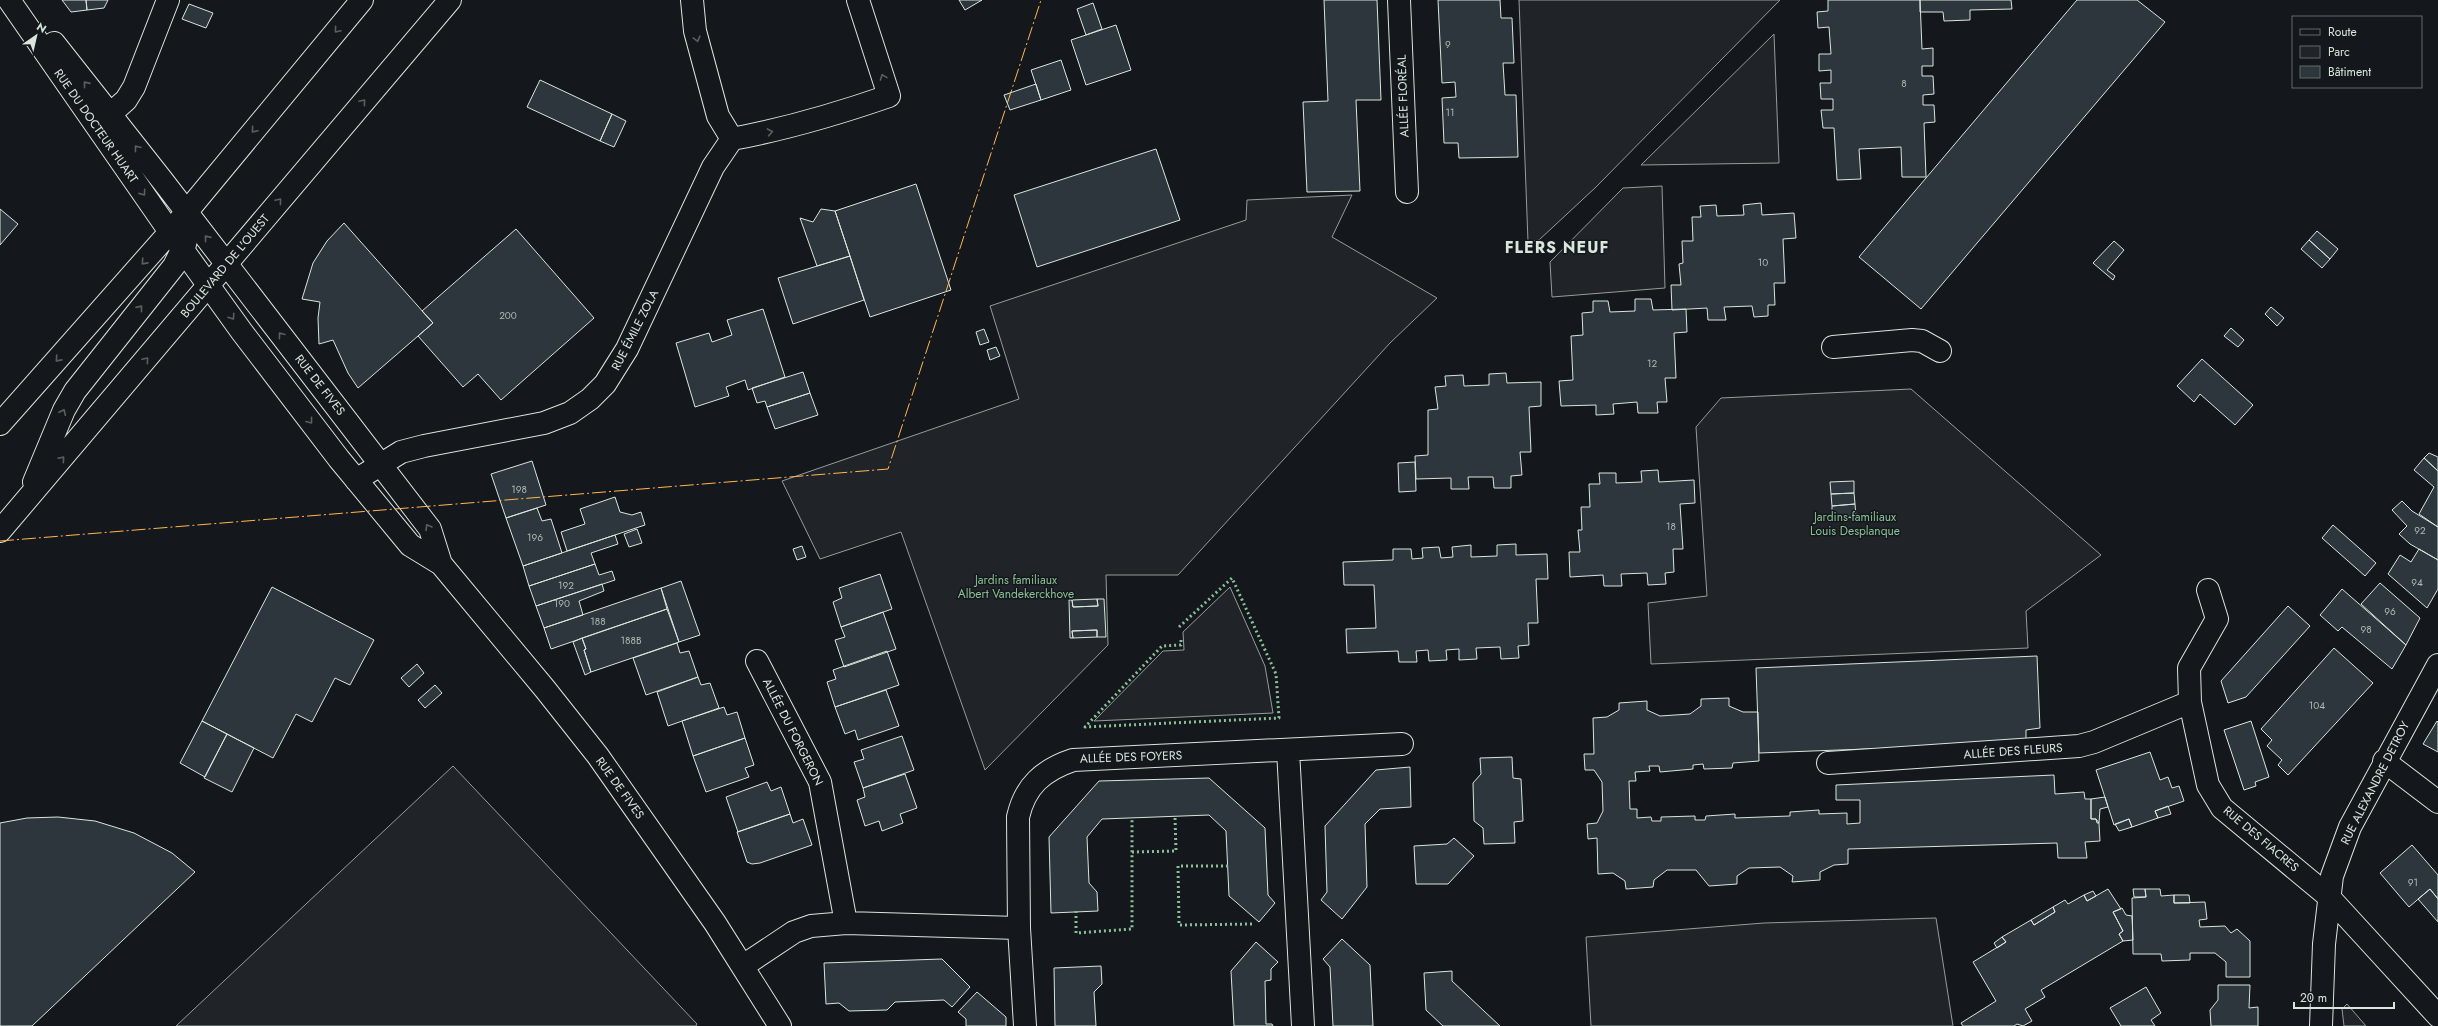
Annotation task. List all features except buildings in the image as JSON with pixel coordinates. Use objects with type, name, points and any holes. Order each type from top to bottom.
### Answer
[{"type":"street","name":"RUE DU DOCTEUR HUART","points":[[9,0],[104,121],[186,213]]},
{"type":"street","name":"RUE DU DOCTEUR HUART","points":[[16,0],[104,121],[170,232]]},
{"type":"street","points":[[104,121],[134,87],[168,0]]},
{"type":"street","points":[[0,424],[170,232],[362,0]]},
{"type":"street","name":"BOULEVARD DE L'OUEST","points":[[0,531],[450,0]]},
{"type":"street","points":[[692,0],[695,31],[718,116],[732,139],[778,131],[828,117],[889,96],[858,0]]},
{"type":"street","name":"ALLÉE FLORÉAL","points":[[1399,0],[1407,192]]},
{"type":"street","name":"RUE ÉMILE ZOLA","points":[[356,480],[381,464],[410,449],[544,423],[570,413],[590,399],[605,384],[627,349],[713,167],[732,139]]},
{"type":"street","points":[[26,500],[64,410],[75,391],[166,277],[183,250],[188,232],[186,213]]},
{"type":"street","name":"RUE DE FIVES","points":[[186,213],[227,264],[430,529],[441,564]]},
{"type":"street","name":"RUE DE FIVES","points":[[170,232],[210,285],[242,332],[356,480],[410,545],[441,564],[545,689],[598,756],[743,966],[780,1026]]},
{"type":"street","points":[[1833,347],[1912,340],[1922,342],[1940,351]]},
{"type":"street","name":"RUE DES FIACRES","points":[[2208,590],[2217,619],[2189,668],[2190,702],[2208,785],[2222,808],[2328,896],[2438,1016]]},
{"type":"street","name":"ALLÉE DU FORGERON","points":[[757,660],[820,782],[825,798],[846,923]]},
{"type":"street","name":"RUE ALEXANDRE DETROY","points":[[2321,1026],[2328,896],[2332,876],[2350,828],[2384,760],[2438,665]]},
{"type":"street","name":"ALLÉE DES FLEURS","points":[[1828,763],[2079,746],[2094,742],[2190,702]]},
{"type":"street","name":"ALLÉE DES FOYERS","points":[[1025,1026],[1019,928],[1018,817],[1021,803],[1032,785],[1042,774],[1056,765],[1072,760],[1402,744]]},
{"type":"street","points":[[1288,750],[1303,1026]]},
{"type":"street","points":[[2384,760],[2438,802]]},
{"type":"street","points":[[743,966],[794,932],[811,926],[846,923],[1019,928]]},
{"type":"green space","points":[[1519,0],[1780,0],[1596,187],[1539,240],[1528,242]]},
{"type":"green space","points":[[1774,34],[1779,163],[1641,165]]},
{"type":"green space","points":[[1662,186],[1665,288],[1552,297],[1550,262],[1623,188]]},
{"type":"green space","name":"Jardins familiaux Albert Vandekerckhove","points":[[1352,195],[1332,237],[1437,298],[1390,343],[1178,575],[1106,575],[1108,645],[985,770],[901,532],[820,559],[782,481],[1019,399],[990,306],[1246,220],[1247,200]]},
{"type":"green space","name":"Jardins familiaux Louis Desplanque","points":[[1911,389],[2101,555],[2026,611],[2028,648],[1651,664],[1648,603],[1707,596],[1696,427],[1721,398]]},
{"type":"green space","points":[[1230,587],[1265,666],[1273,713],[1094,721],[1163,651],[1184,650],[1183,632]]},
{"type":"green space","points":[[453,766],[697,1024],[696,1026],[176,1026]]},
{"type":"green space","points":[[1936,918],[1953,1026],[1591,1026],[1586,937],[1764,923]]},
{"type":"green space","points":[[2347,1004],[2366,1026],[2344,1026],[2342,1009]]},
{"type":"hedge","points":[[1179,627],[1232,578],[1276,674],[1279,718],[1085,727],[1162,646],[1181,645],[1181,637]]},
{"type":"hedge","points":[[1132,852],[1176,851],[1175,817]]},
{"type":"hedge","points":[[1076,911],[1076,933],[1132,929],[1132,818]]},
{"type":"hedge","points":[[1228,866],[1178,866],[1179,925],[1254,924]]},
{"type":"power","points":[[0,541],[888,469],[1041,0]]},
{"type":"district","name":"FLERS NEUF","points":[[1557,247]]}]
